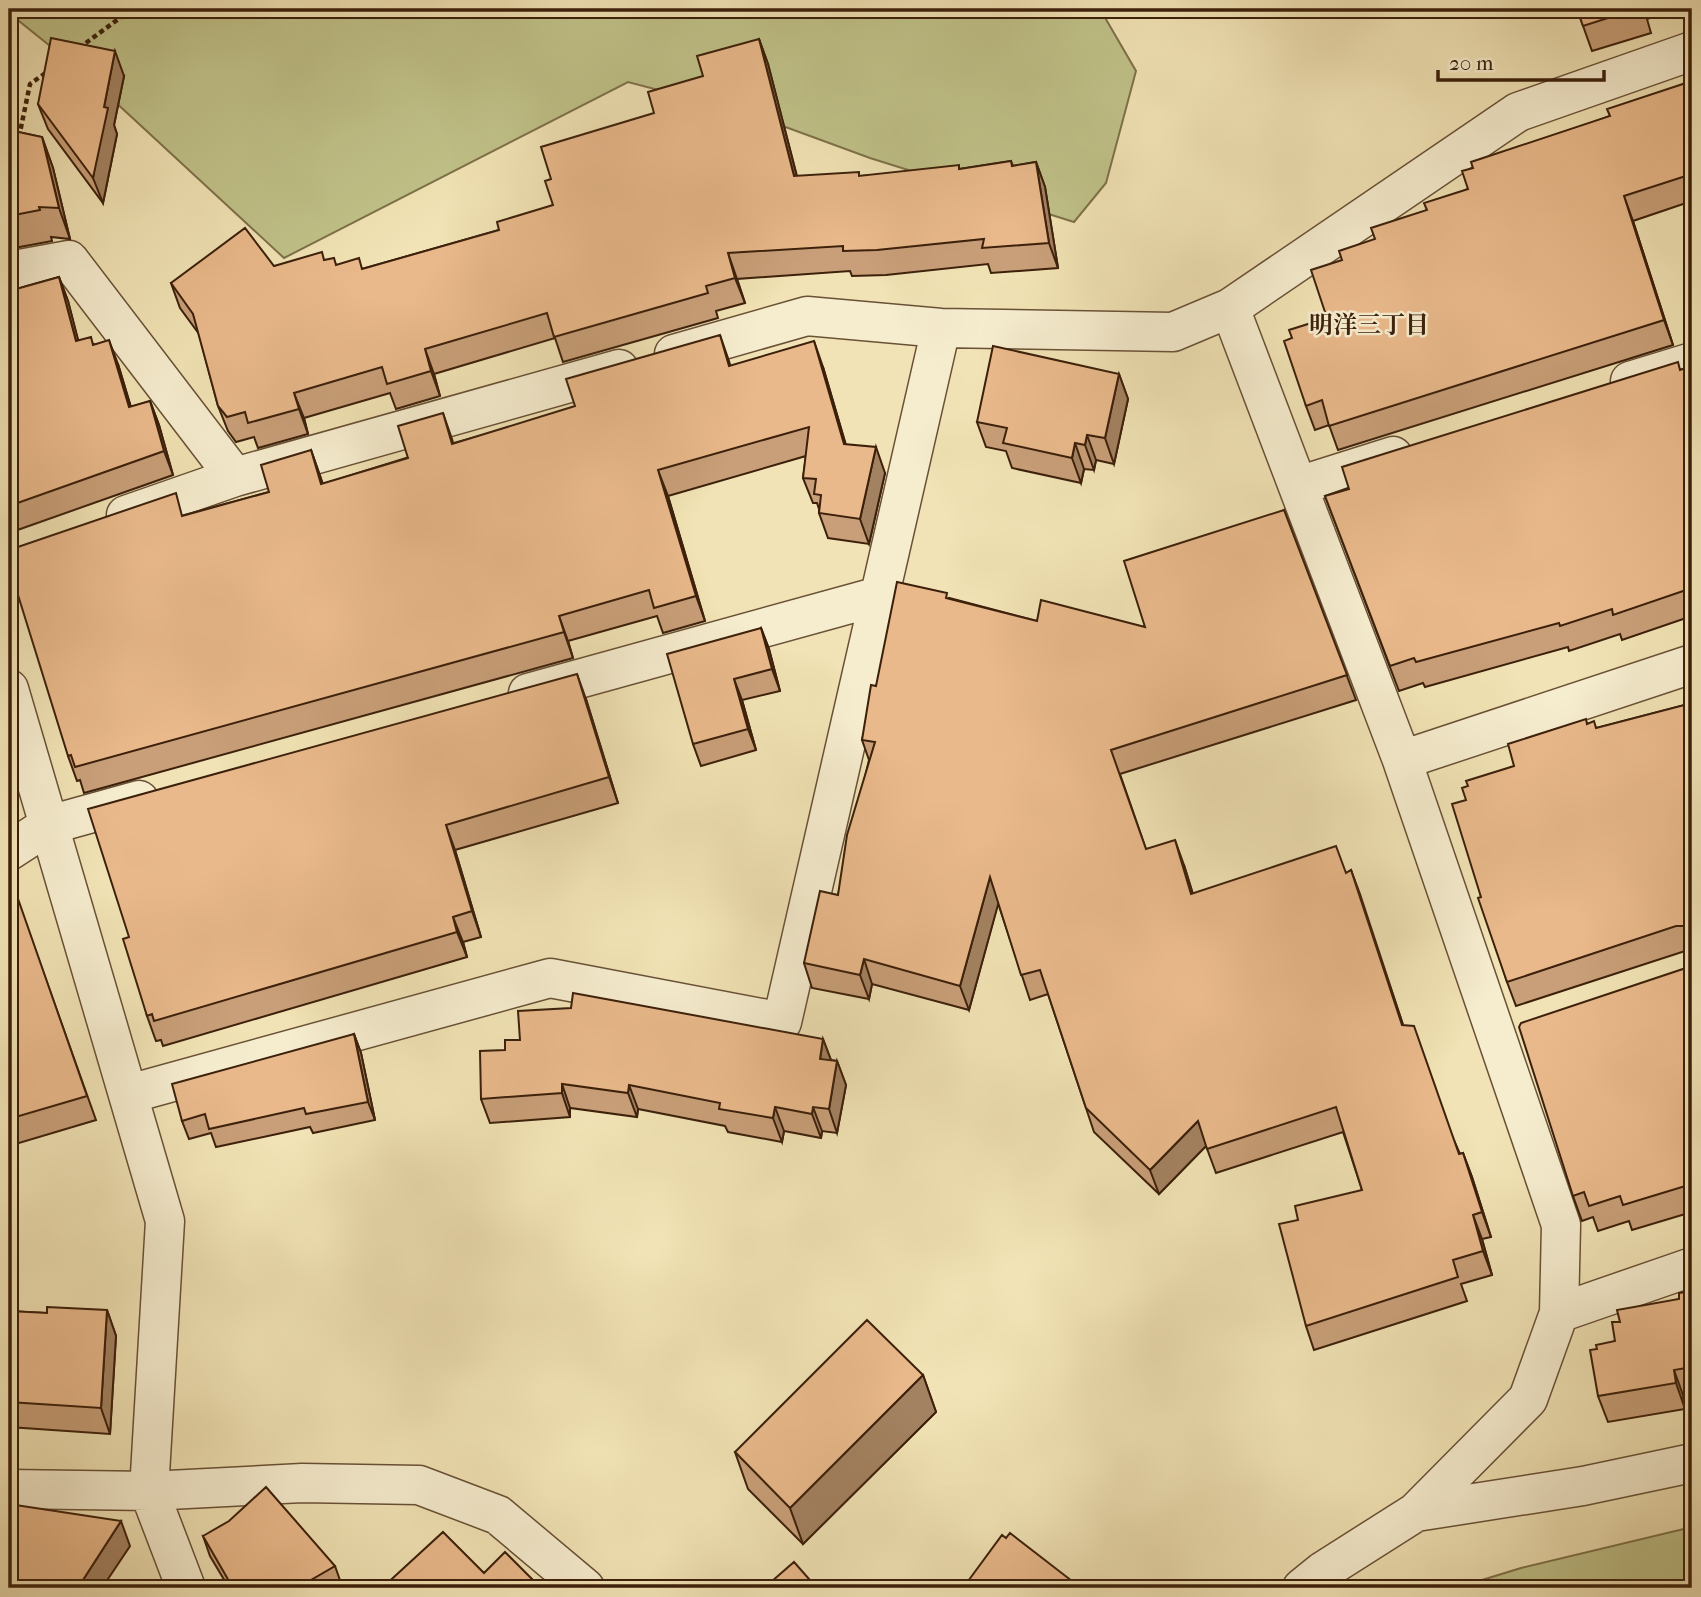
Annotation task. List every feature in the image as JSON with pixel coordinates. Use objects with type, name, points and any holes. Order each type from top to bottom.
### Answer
[{"type":"street","points":[[97,525],[235,477],[807,316],[941,328],[1173,332],[1230,308],[1518,112],[1692,51]]},
{"type":"street","points":[[9,271],[69,260],[235,477]]},
{"type":"street","points":[[1230,308],[1402,760],[1561,1225],[1559,1313],[1528,1399],[1416,1512],[1323,1571],[1302,1588]]},
{"type":"street","points":[[129,1094],[550,978],[782,1022],[941,328]]},
{"type":"street","points":[[1600,391],[1692,362]]},
{"type":"street","points":[[1298,486],[1429,445]]},
{"type":"street","points":[[491,703],[880,596]]},
{"type":"street","points":[[1402,760],[1692,664]]},
{"type":"street","points":[[9,689],[164,1221],[149,1491],[186,1588]]},
{"type":"street","points":[[9,851],[49,825],[170,792]]},
{"type":"street","points":[[1496,1036],[1535,1023]]},
{"type":"street","points":[[1559,1313],[1692,1267]]},
{"type":"street","points":[[1416,1512],[1583,1486],[1692,1464]]},
{"type":"street","points":[[9,1489],[149,1491],[302,1483],[419,1485],[498,1515],[585,1588]]},
{"type":"path","points":[[71,54],[132,9]]},
{"type":"path","points":[[17,146],[30,84],[51,69]]},
{"type":"green space","points":[[9,9],[1100,9],[1136,71],[1106,183],[1074,222],[870,158],[750,114],[628,82],[284,258],[85,74],[9,13]]},
{"type":"green space","points":[[1692,1527],[1692,1588],[1456,1588],[1521,1568]]},
{"type":"building","points":[[1577,9],[1636,9],[1583,26]]},
{"type":"building","points":[[51,38],[115,51],[104,107],[108,108],[93,178],[38,104]]},
{"type":"building","points":[[759,39],[794,176],[859,172],[859,176],[959,165],[959,169],[1011,161],[1012,166],[1036,162],[1049,243],[982,248],[984,239],[877,250],[843,251],[843,246],[728,253],[735,278],[706,286],[708,293],[554,337],[547,313],[425,349],[431,371],[387,384],[382,367],[294,393],[299,409],[248,423],[245,412],[227,417],[218,406],[193,314],[171,283],[245,228],[274,266],[322,252],[324,260],[334,258],[336,265],[359,258],[362,269],[499,230],[497,222],[553,205],[545,181],[551,179],[541,147],[654,113],[648,92],[703,76],[697,56]]},
{"type":"building","points":[[1692,81],[1692,174],[1624,196],[1664,320],[1329,426],[1322,400],[1306,406],[1284,341],[1292,338],[1289,330],[1327,318],[1311,270],[1342,260],[1339,251],[1375,239],[1371,228],[1427,210],[1424,203],[1468,189],[1462,171],[1473,168],[1471,162],[1610,116],[1607,109]]},
{"type":"building","points":[[9,130],[42,137],[59,208],[39,207],[40,210],[9,216]]},
{"type":"building","points":[[59,277],[76,341],[91,337],[93,345],[109,340],[129,407],[150,401],[164,451],[9,506],[9,291]]},
{"type":"building","points":[[720,335],[729,366],[814,341],[844,444],[876,447],[860,519],[819,513],[821,495],[814,494],[816,479],[803,478],[809,427],[658,470],[696,596],[654,608],[649,590],[559,616],[564,632],[75,767],[71,755],[68,756],[9,566],[9,550],[176,493],[182,516],[269,492],[261,465],[311,450],[321,484],[408,458],[398,426],[443,413],[452,444],[575,406],[566,379]]},
{"type":"building","points":[[993,346],[1119,374],[1105,438],[1087,435],[1085,445],[1075,443],[1072,458],[1003,443],[1007,428],[977,422]]},
{"type":"building","points":[[1678,362],[1680,370],[1692,366],[1692,588],[1613,615],[1612,609],[1560,626],[1559,623],[1416,662],[1414,658],[1390,666],[1325,496],[1349,489],[1342,467]]},
{"type":"building","points":[[1284,510],[1347,675],[1111,750],[1146,849],[1175,840],[1191,894],[1336,846],[1346,873],[1351,870],[1402,1025],[1414,1026],[1459,1154],[1463,1153],[1482,1212],[1473,1215],[1483,1251],[1453,1260],[1458,1277],[1306,1326],[1279,1224],[1298,1220],[1295,1206],[1362,1190],[1336,1107],[1207,1149],[1198,1121],[1150,1170],[1086,1108],[1040,970],[1021,975],[990,877],[960,986],[864,959],[860,975],[804,963],[820,891],[838,895],[847,835],[875,742],[862,740],[871,685],[876,686],[897,582],[947,593],[946,598],[1037,621],[1041,600],[1145,627],[1124,561]]},
{"type":"building","points":[[761,628],[772,669],[734,679],[748,729],[693,744],[667,654]]},
{"type":"building","points":[[577,674],[609,777],[446,825],[472,911],[453,917],[457,932],[154,1021],[152,1014],[147,1016],[123,939],[129,937],[88,809]]},
{"type":"building","points":[[1692,703],[1692,928],[1676,926],[1507,982],[1478,898],[1481,897],[1452,804],[1466,800],[1462,788],[1468,786],[1466,781],[1514,766],[1508,744],[1586,719],[1587,724],[1594,721],[1596,728]]},
{"type":"building","points":[[9,876],[87,1096],[9,1119]]},
{"type":"building","points":[[1692,966],[1692,1184],[1623,1205],[1620,1196],[1589,1206],[1584,1192],[1573,1196],[1519,1027],[1521,1023]]},
{"type":"building","points":[[573,993],[823,1039],[820,1059],[837,1061],[829,1109],[813,1107],[812,1114],[775,1107],[773,1118],[719,1109],[720,1103],[629,1085],[628,1093],[562,1084],[562,1093],[481,1099],[480,1051],[505,1050],[505,1040],[520,1040],[518,1011],[571,1008]]},
{"type":"building","points":[[354,1034],[368,1102],[306,1114],[304,1108],[209,1129],[205,1114],[182,1121],[172,1084]]},
{"type":"building","points":[[1692,1291],[1692,1367],[1674,1370],[1676,1383],[1598,1396],[1590,1350],[1597,1349],[1596,1345],[1615,1341],[1612,1322],[1620,1322],[1617,1310],[1679,1299],[1679,1293]]},
{"type":"building","points":[[47,1307],[107,1310],[101,1408],[9,1402],[9,1311],[47,1313]]},
{"type":"building","points":[[867,1320],[923,1375],[790,1508],[735,1452]]},
{"type":"building","points":[[266,1487],[335,1566],[297,1588],[233,1588],[203,1536],[229,1521]]},
{"type":"building","points":[[9,1504],[121,1521],[83,1580],[98,1588],[9,1588]]},
{"type":"building","points":[[443,1532],[484,1573],[505,1552],[541,1588],[382,1588]]},
{"type":"building","points":[[1010,1533],[1081,1588],[963,1588],[1002,1535],[1006,1538]]},
{"type":"building","points":[[794,1562],[817,1588],[764,1588]]},
{"type":"district","name":"明洋三丁目","points":[[1369,325]]}]
